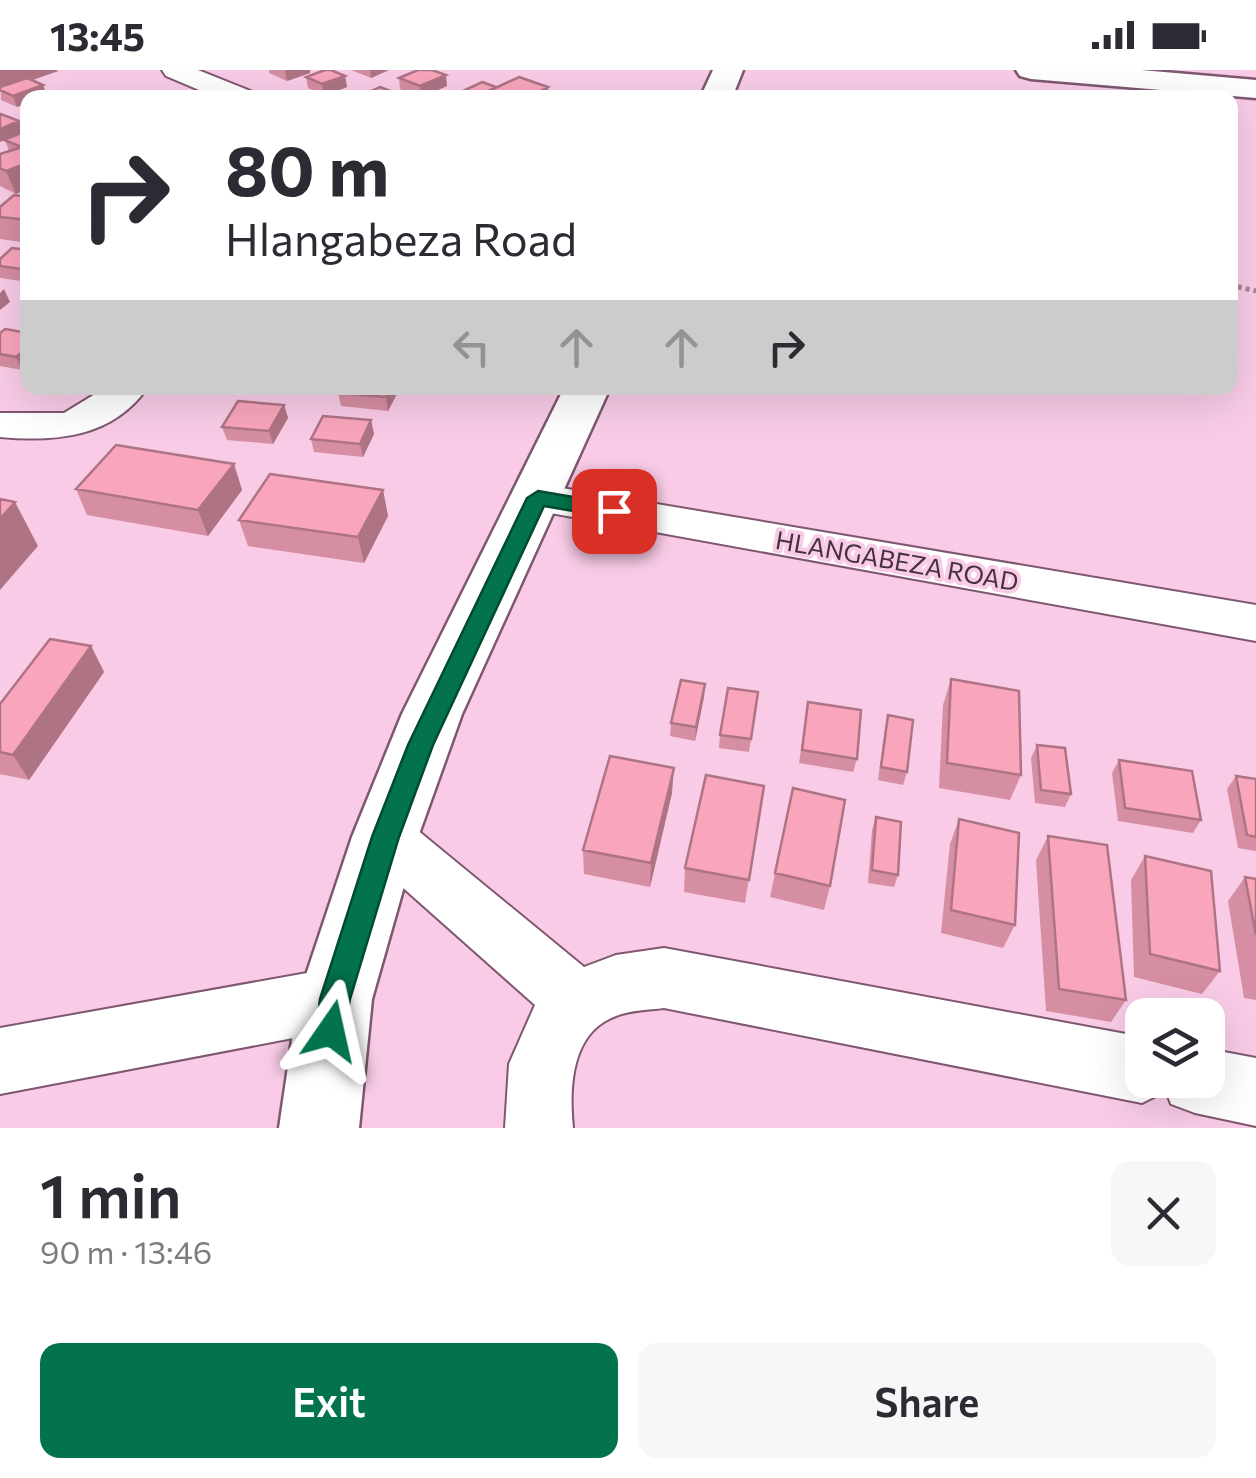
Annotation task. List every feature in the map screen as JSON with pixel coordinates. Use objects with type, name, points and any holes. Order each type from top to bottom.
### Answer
[{"type":"street","points":[[175,70],[224,90]]},
{"type":"street","points":[[1031,70],[1256,89]]},
{"type":"street","points":[[0,425],[50,429],[71,426],[97,415],[120,395]]},
{"type":"street","points":[[319,1128],[335,999],[385,837],[432,714],[584,395]]},
{"type":"street","name":"HLANGABEZA ROAD","points":[[538,498],[1256,624]]},
{"type":"street","points":[[385,837],[578,1002]]},
{"type":"street","points":[[539,1128],[540,1060],[578,1002],[607,987],[664,978],[1125,1067]]},
{"type":"street","points":[[0,1060],[335,999]]},
{"type":"street","points":[[1225,1086],[1256,1092]]},
{"type":"building","points":[[325,70],[345,76],[322,84],[306,77]]},
{"type":"building","points":[[418,70],[446,75],[420,86],[399,78]]},
{"type":"building","points":[[519,77],[548,87],[542,90],[491,90]]},
{"type":"building","points":[[27,78],[43,85],[20,90],[13,96],[0,87]]},
{"type":"building","points":[[482,82],[496,87],[490,90],[465,90]]},
{"type":"building","points":[[1,114],[19,121],[0,129]]},
{"type":"building","points":[[20,133],[20,146],[4,140]]},
{"type":"building","points":[[20,148],[20,166],[6,171],[0,168],[0,154]]},
{"type":"building","points":[[14,195],[20,196],[20,219],[0,217],[0,207]]},
{"type":"building","points":[[12,248],[20,249],[20,269],[0,266],[0,259]]},
{"type":"building","points":[[5,329],[20,332],[20,354],[16,357],[0,354],[0,333]]},
{"type":"building","points":[[238,401],[284,405],[269,431],[222,427]]},
{"type":"building","points":[[323,416],[371,420],[360,444],[311,439]]},
{"type":"building","points":[[116,445],[234,464],[198,510],[76,489]]},
{"type":"building","points":[[270,474],[383,490],[358,537],[239,520]]},
{"type":"building","points":[[0,499],[15,502],[0,519]]},
{"type":"building","points":[[50,639],[91,646],[13,755],[0,752],[0,704]]},
{"type":"building","points":[[951,679],[1019,691],[1021,775],[947,763]]},
{"type":"building","points":[[681,680],[705,684],[696,727],[671,723]]},
{"type":"building","points":[[728,688],[758,692],[751,739],[720,735]]},
{"type":"building","points":[[808,702],[861,710],[857,759],[802,750]]},
{"type":"building","points":[[888,715],[913,720],[907,772],[881,767]]},
{"type":"building","points":[[1037,745],[1065,748],[1071,794],[1041,790]]},
{"type":"building","points":[[610,756],[674,768],[651,863],[583,850]]},
{"type":"building","points":[[1119,760],[1192,771],[1201,820],[1125,808]]},
{"type":"building","points":[[706,775],[764,786],[749,880],[685,868]]},
{"type":"building","points":[[1236,776],[1256,779],[1256,837],[1247,835]]},
{"type":"building","points":[[793,788],[845,800],[830,886],[775,873]]},
{"type":"building","points":[[876,817],[901,822],[898,875],[872,870]]},
{"type":"building","points":[[959,819],[1019,833],[1015,925],[951,910]]},
{"type":"building","points":[[1048,836],[1107,845],[1126,998],[1059,989]]},
{"type":"building","points":[[1145,856],[1211,871],[1220,971],[1150,954]]},
{"type":"building","points":[[1245,877],[1256,879],[1256,935]]},
{"type":"route","points":[[331,1031],[335,999],[385,837],[432,714],[538,498],[614,511]]}]
